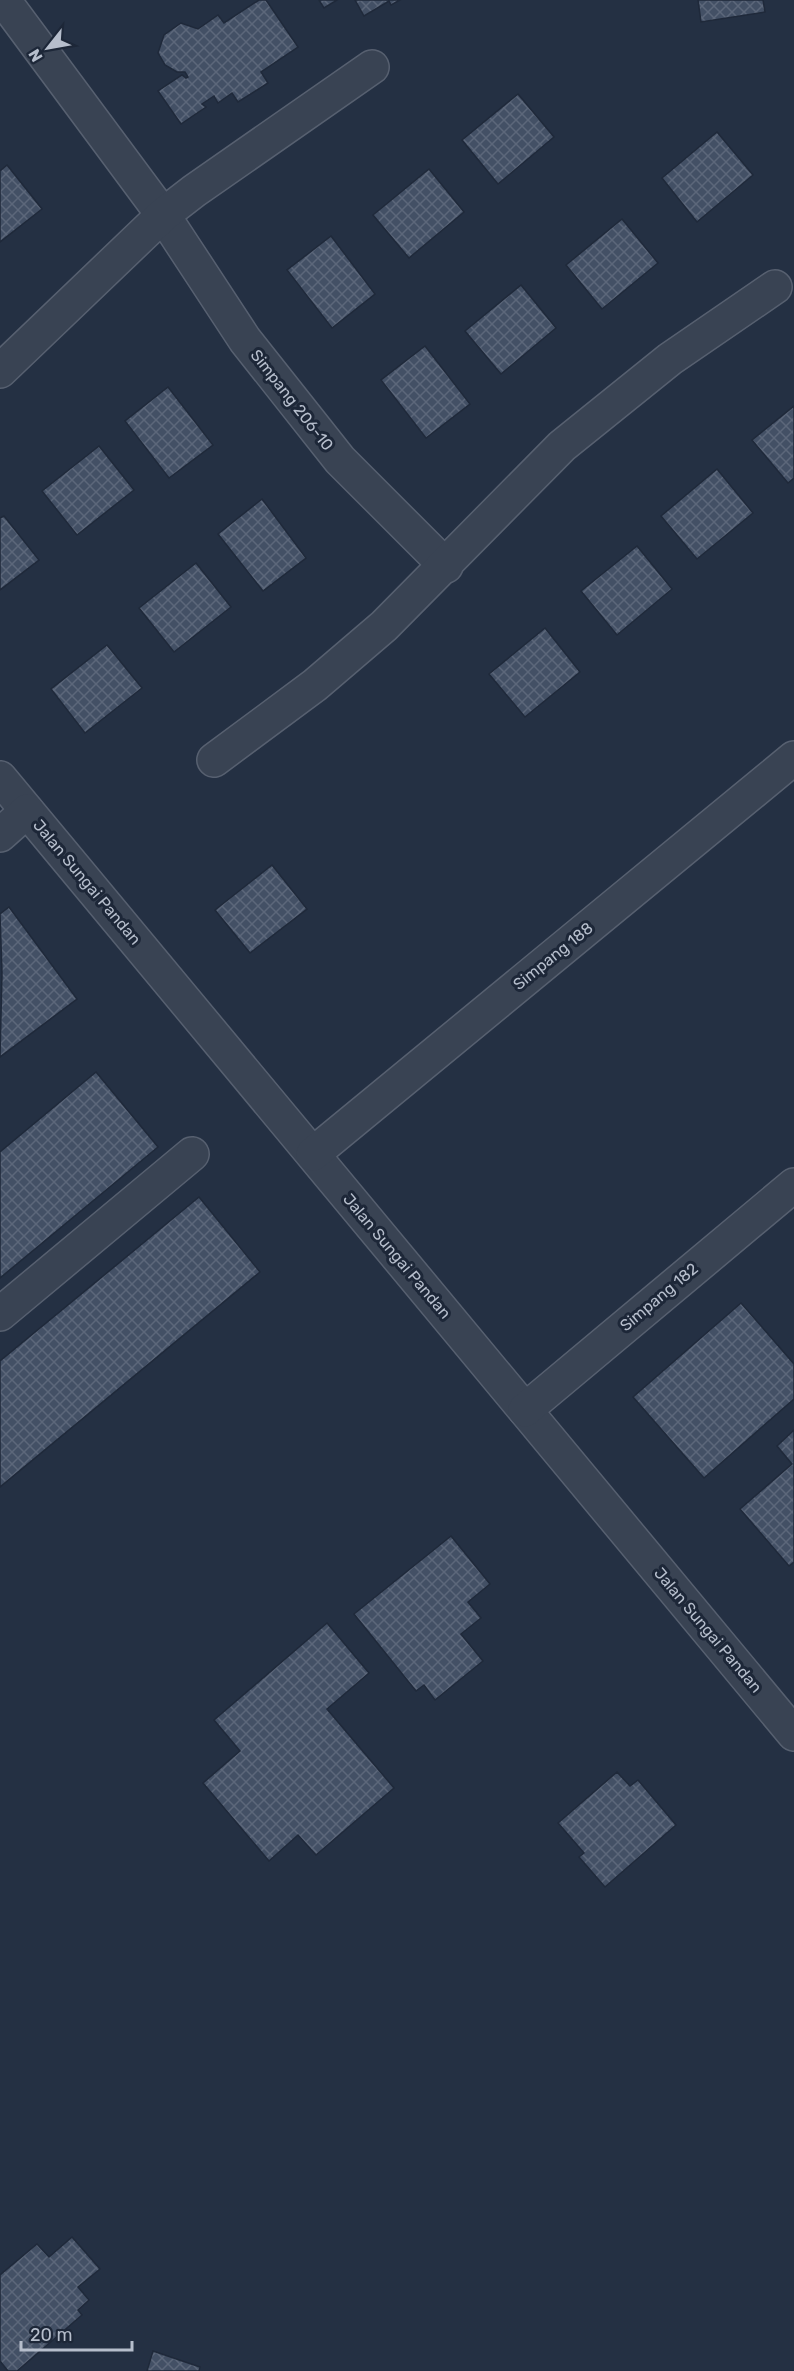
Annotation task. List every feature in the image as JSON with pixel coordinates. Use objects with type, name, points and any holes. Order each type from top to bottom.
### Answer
[{"type":"street","name":"Simpang 206-10","points":[[12,10],[162,215],[245,340],[340,460],[446,566]]},
{"type":"street","points":[[0,371],[162,215],[372,67]]},
{"type":"street","points":[[214,760],[315,685],[384,626],[446,566],[562,446],[670,359],[775,286]]},
{"type":"street","name":"Simpang 188","points":[[313,1154],[794,758]]},
{"type":"street","name":"Jalan Sungai Pandan","points":[[0,778],[794,1734]]},
{"type":"street","points":[[0,834],[27,811]]},
{"type":"street","points":[[0,1314],[192,1154]]},
{"type":"street","name":"Simpang 182","points":[[525,1410],[794,1185]]},
{"type":"building","points":[[259,0],[266,0],[298,47],[261,72],[268,83],[238,102],[232,93],[218,103],[214,96],[202,104],[206,107],[181,124],[158,91],[182,75],[188,77],[185,72],[177,72],[165,65],[158,53],[164,35],[181,23],[198,29],[218,15],[224,23]]},
{"type":"building","points":[[319,0],[337,0],[324,8]]},
{"type":"building","points":[[355,0],[400,0],[391,5],[389,1],[364,16]]},
{"type":"building","points":[[698,0],[763,0],[765,12],[701,22]]},
{"type":"building","points":[[518,94],[554,137],[498,184],[462,140]]},
{"type":"building","points":[[717,132],[753,175],[697,222],[662,178]]},
{"type":"building","points":[[7,165],[42,209],[0,242],[0,171]]},
{"type":"building","points":[[429,169],[464,212],[409,258],[373,215]]},
{"type":"building","points":[[622,219],[658,263],[602,309],[566,265]]},
{"type":"building","points":[[331,236],[375,294],[332,328],[287,270]]},
{"type":"building","points":[[521,285],[556,328],[501,374],[465,331]]},
{"type":"building","points":[[425,346],[470,404],[426,438],[381,380]]},
{"type":"building","points":[[168,387],[213,445],[169,478],[125,421]]},
{"type":"building","points":[[794,406],[794,478],[788,483],[752,440]]},
{"type":"building","points":[[99,446],[134,490],[77,535],[42,491]]},
{"type":"building","points":[[717,469],[753,513],[697,559],[661,516]]},
{"type":"building","points":[[262,499],[306,558],[263,591],[218,534]]},
{"type":"building","points":[[4,516],[39,560],[0,590],[0,518]]},
{"type":"building","points":[[637,546],[672,589],[617,635],[581,591]]},
{"type":"building","points":[[196,563],[231,607],[174,652],[139,608]]},
{"type":"building","points":[[545,628],[580,672],[525,717],[489,674]]},
{"type":"building","points":[[107,645],[142,688],[85,733],[51,689]]},
{"type":"building","points":[[272,865],[307,909],[250,953],[215,910]]},
{"type":"building","points":[[9,907],[77,999],[0,1057],[2,973],[0,914]]},
{"type":"building","points":[[96,1072],[158,1147],[0,1278],[0,1152]]},
{"type":"building","points":[[199,1197],[260,1272],[0,1487],[0,1361]]},
{"type":"building","points":[[741,1303],[794,1364],[794,1399],[704,1478],[633,1397]]},
{"type":"building","points":[[794,1430],[794,1562],[789,1566],[740,1509],[792,1464],[777,1446]]},
{"type":"building","points":[[451,1536],[490,1584],[468,1602],[481,1618],[461,1634],[483,1661],[435,1700],[424,1685],[416,1691],[354,1614]]},
{"type":"building","points":[[327,1623],[369,1673],[327,1709],[394,1788],[316,1855],[298,1835],[269,1861],[203,1783],[240,1751],[214,1720]]},
{"type":"building","points":[[617,1772],[630,1786],[638,1780],[676,1825],[605,1887],[579,1857],[584,1853],[558,1823]]},
{"type":"building","points":[[72,2237],[100,2269],[78,2287],[89,2300],[78,2310],[82,2315],[17,2371],[8,2371],[0,2361],[0,2275],[37,2244],[49,2257]]},
{"type":"building","points":[[153,2351],[200,2367],[199,2371],[147,2371]]}]
